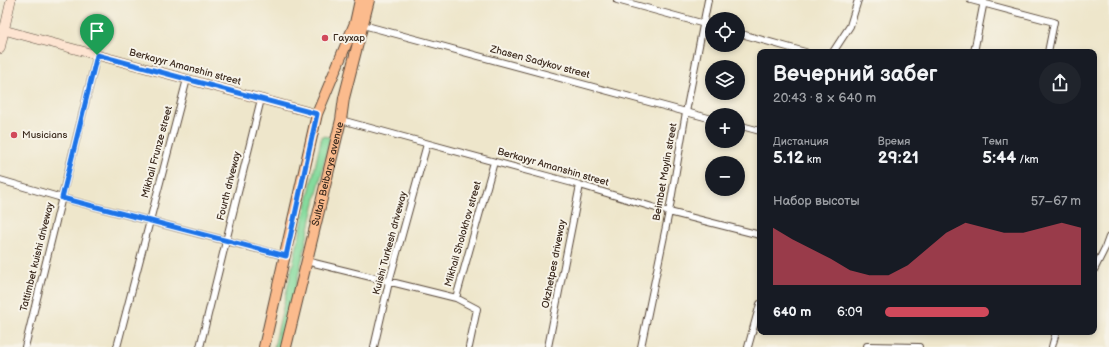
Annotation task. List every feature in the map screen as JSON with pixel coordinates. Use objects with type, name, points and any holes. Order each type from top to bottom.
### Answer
[{"type":"main road","points":[[264,347],[286,256],[317,114],[355,23],[360,0]]},
{"type":"main road","name":"Sultan Beibarys avenue","points":[[286,347],[341,120],[344,98],[369,0]]},
{"type":"main road","points":[[326,94],[330,92],[340,94],[344,98]]},
{"type":"street","points":[[0,49],[2,29],[11,0]]},
{"type":"street","points":[[617,0],[704,24]]},
{"type":"street","name":"Beimbet Maylin street","points":[[641,347],[669,212],[686,112],[708,0]]},
{"type":"street","points":[[835,49],[850,26],[858,0]]},
{"type":"street","points":[[971,0],[984,2],[1054,22],[1049,49]]},
{"type":"street","points":[[975,49],[984,2]]},
{"type":"street","name":"Zhasen Sadykov street","points":[[363,25],[705,117]]},
{"type":"street","name":"Berkayyr Amanshin street","points":[[2,29],[317,114]]},
{"type":"street","points":[[745,35],[794,49]]},
{"type":"street","name":"Tattimbet kuishi driveway","points":[[25,347],[97,55]]},
{"type":"street","name":"Mikhail Frunze street","points":[[117,347],[187,79]]},
{"type":"street","name":"Fourth driveway","points":[[200,347],[261,99]]},
{"type":"street","name":"Berkayyr Amanshin street","points":[[341,120],[757,235]]},
{"type":"street","points":[[745,127],[757,130]]},
{"type":"street","name":"Kuishi Turkesh driveway","points":[[374,347],[427,144]]},
{"type":"street","name":"Mikhail Sholokhov street","points":[[469,347],[477,309],[456,298],[494,162]]},
{"type":"street","points":[[0,180],[62,198],[286,256]]},
{"type":"street","name":"Okzhetpes driveway","points":[[548,347],[580,185]]},
{"type":"street","points":[[1097,264],[1109,237]]},
{"type":"street","points":[[306,261],[456,298]]},
{"type":"street","points":[[748,347],[757,315]]},
{"type":"street","points":[[1052,347],[1055,335]]},
{"type":"street","points":[[868,345],[919,347]]},
{"type":"green space","points":[[322,136],[330,137],[282,347],[274,347]]},
{"type":"place","name":"Гаухар","points":[[325,38]]},
{"type":"place","name":"Musicians","points":[[14,135]]},
{"type":"route","points":[[97,55],[317,114],[286,256],[62,198],[97,55]]}]
